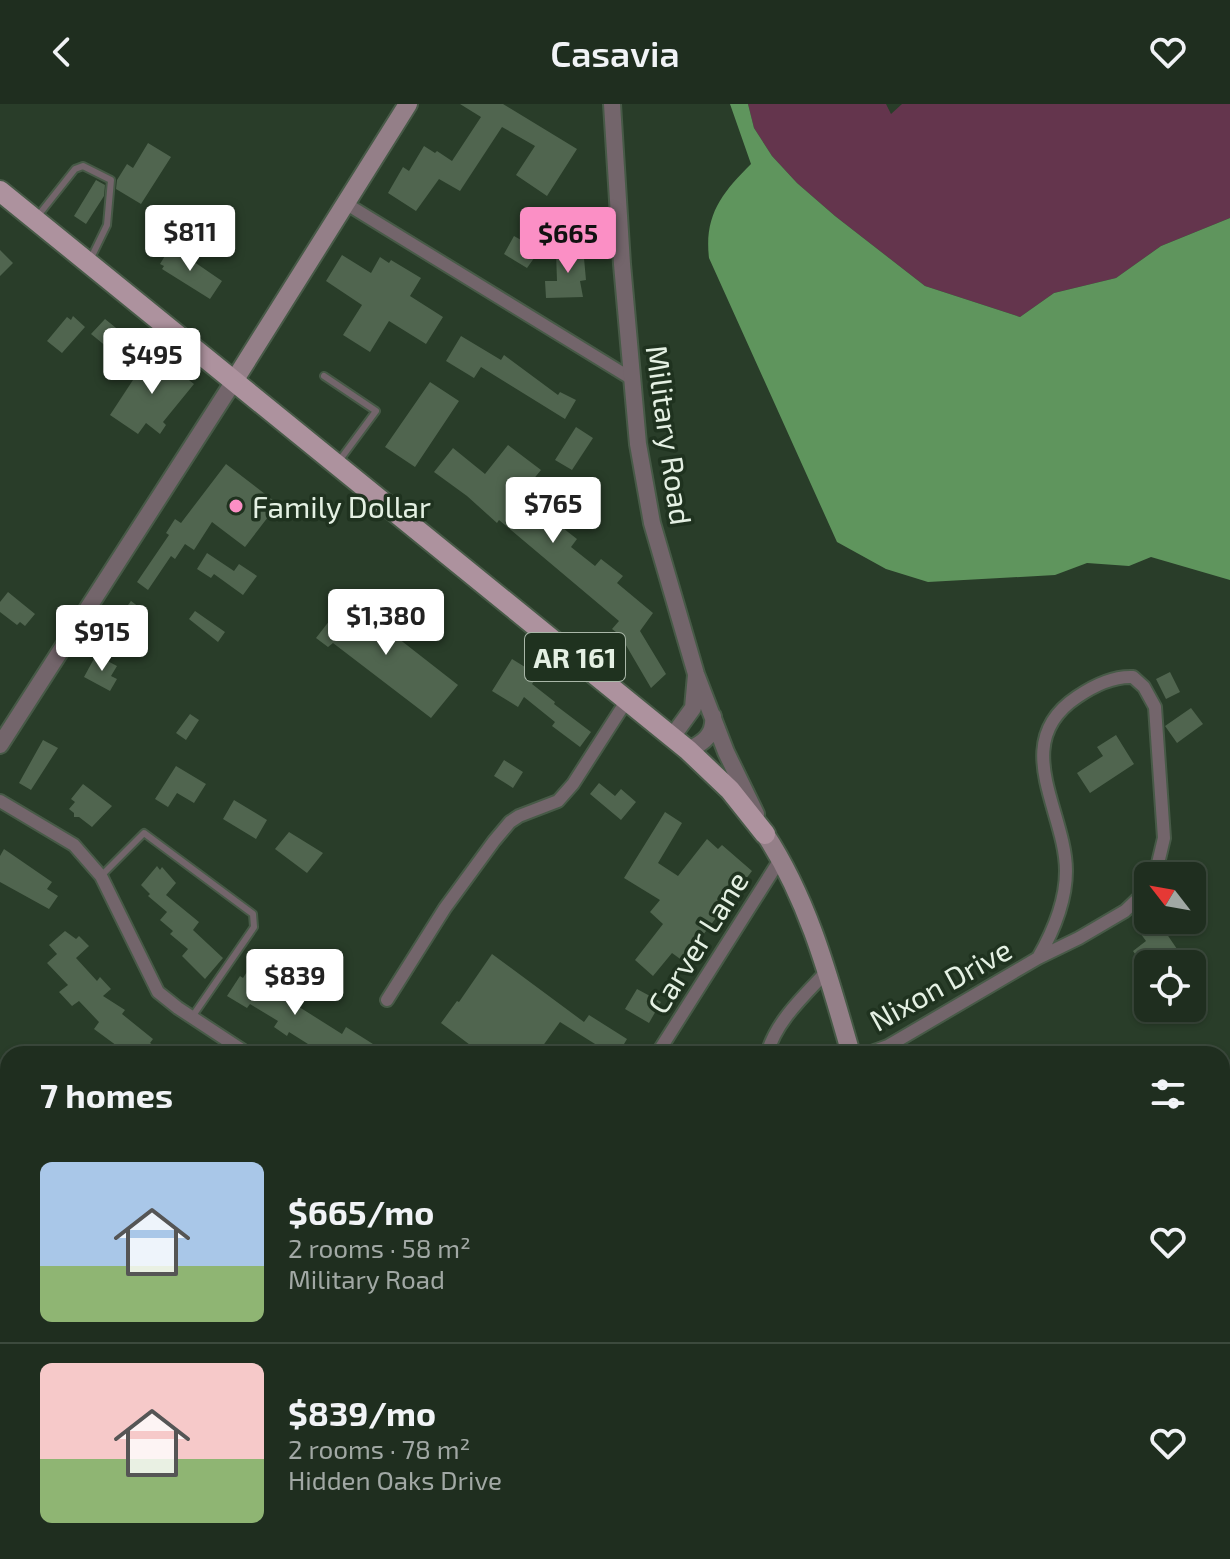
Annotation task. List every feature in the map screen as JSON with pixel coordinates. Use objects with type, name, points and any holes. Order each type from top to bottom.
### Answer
[{"type":"main road","points":[[234,381],[408,104]]},
{"type":"main road","name":"AR 161","points":[[0,191],[680,743],[730,790],[781,858],[814,931],[849,1046]]},
{"type":"street","name":"Military Road","points":[[612,104],[638,444],[652,523],[696,674],[726,752],[765,834]]},
{"type":"street","points":[[345,203],[632,379]]},
{"type":"street","points":[[0,745],[234,381]]},
{"type":"street","name":"Military Road","points":[[680,743],[693,708],[696,674]]},
{"type":"street","name":"Nixon Drive","points":[[1038,958],[1059,912],[1066,872],[1065,852],[1043,766],[1045,736],[1051,723],[1069,702],[1115,678],[1133,677],[1144,687],[1155,707],[1164,838],[1158,862]]},
{"type":"street","points":[[387,1000],[445,908],[494,841],[519,816],[558,801],[573,784],[627,700]]},
{"type":"street","points":[[680,743],[702,743],[712,730],[714,720],[710,705]]},
{"type":"street","points":[[0,801],[74,845],[101,876],[158,992],[236,1046]]},
{"type":"street","name":"Carver Lane","points":[[662,1046],[781,858]]},
{"type":"street","name":"Nixon Drive","points":[[888,1046],[1038,958],[1079,938],[1134,902]]},
{"type":"street","points":[[769,1046],[788,1014],[827,971]]},
{"type":"lane","points":[[35,219],[75,169],[83,166],[111,180],[107,225],[88,263]]},
{"type":"lane","points":[[324,376],[376,411],[337,464]]},
{"type":"lane","points":[[101,876],[144,833],[253,914],[254,927],[244,945],[192,1017]]},
{"type":"shaded area","points":[[730,104],[748,104],[754,128],[772,156],[797,183],[925,286],[1020,317],[1054,293],[1116,278],[1161,246],[1230,218],[1230,580],[1151,557],[1129,566],[1087,563],[1055,575],[928,582],[886,569],[837,542],[709,258],[712,217],[724,195],[751,164]]},
{"type":"shaded area","points":[[748,104],[886,104],[891,114],[902,104],[1230,104],[1230,218],[1161,246],[1116,278],[1054,293],[1020,317],[925,286],[835,216],[772,156],[754,128]]},
{"type":"building","points":[[460,104],[503,104],[577,149],[547,196],[516,175],[535,146],[502,127],[460,191],[439,179],[416,211],[388,193],[403,167],[409,171],[424,146],[452,161],[481,117]]},
{"type":"building","points":[[148,143],[171,157],[141,204],[116,189],[117,180],[127,164],[133,168]]},
{"type":"building","points":[[96,180],[105,185],[104,196],[86,224],[74,216]]},
{"type":"building","points":[[514,236],[537,249],[527,268],[504,254]]},
{"type":"building","points":[[171,246],[222,281],[210,299],[162,269],[164,266],[160,264]]},
{"type":"building","points":[[583,247],[586,280],[580,281],[583,297],[546,298],[545,281],[557,281],[556,251]]},
{"type":"building","points":[[0,250],[13,263],[0,276]]},
{"type":"building","points":[[342,255],[371,273],[380,257],[421,278],[410,296],[443,317],[426,344],[389,321],[370,352],[343,335],[362,305],[326,281]]},
{"type":"building","points":[[73,316],[85,327],[62,353],[47,341],[67,317],[71,320]]},
{"type":"building","points":[[105,319],[131,340],[118,356],[91,334]]},
{"type":"building","points":[[461,336],[501,360],[504,355],[558,395],[560,392],[576,400],[565,419],[481,367],[474,378],[446,361]]},
{"type":"building","points":[[152,351],[194,384],[163,422],[166,425],[160,434],[146,423],[138,434],[110,415]]},
{"type":"building","points":[[430,382],[459,401],[415,467],[385,447]]},
{"type":"building","points":[[576,427],[593,438],[572,470],[555,460]]},
{"type":"building","points":[[508,445],[541,470],[513,504],[541,529],[550,518],[577,539],[571,547],[595,566],[601,559],[623,576],[617,583],[653,613],[640,631],[666,674],[651,688],[620,635],[612,629],[619,621],[499,520],[497,523],[434,472],[453,448],[485,474]]},
{"type":"building","name":"Family Dollar","points":[[226,464],[278,504],[245,547],[212,522],[194,550],[185,544],[175,559],[171,556],[148,590],[137,582],[169,535],[166,533],[175,519],[181,523]]},
{"type":"building","points":[[207,553],[234,571],[239,564],[257,576],[243,595],[214,574],[211,578],[197,569]]},
{"type":"building","points":[[8,592],[35,614],[25,626],[20,622],[17,625],[0,612],[0,602]]},
{"type":"building","points":[[339,592],[458,685],[431,718],[333,643],[328,647],[316,638],[337,611],[330,605]]},
{"type":"building","points":[[131,601],[147,613],[132,633],[116,621]]},
{"type":"building","points":[[195,611],[225,632],[218,642],[189,619]]},
{"type":"building","points":[[96,655],[117,666],[111,676],[117,679],[110,691],[84,677]]},
{"type":"building","points":[[512,659],[538,675],[532,684],[591,732],[580,747],[552,726],[555,722],[524,697],[518,707],[492,691]]},
{"type":"building","points":[[1170,672],[1180,692],[1166,699],[1156,679]]},
{"type":"building","points":[[1191,708],[1203,724],[1177,743],[1165,726]]},
{"type":"building","points":[[190,714],[199,720],[186,740],[176,733]]},
{"type":"building","points":[[1116,735],[1134,764],[1090,793],[1077,773],[1103,756],[1097,747]]},
{"type":"building","points":[[43,740],[58,748],[31,790],[19,783]]},
{"type":"building","points":[[504,760],[523,772],[513,788],[494,776]]},
{"type":"building","points":[[176,766],[206,784],[194,803],[177,793],[168,807],[155,799]]},
{"type":"building","points":[[599,783],[615,796],[621,789],[636,802],[621,820],[590,794]]},
{"type":"building","points":[[83,784],[112,806],[92,827],[79,817],[74,817],[69,809],[75,802],[71,799]]},
{"type":"building","points":[[234,800],[267,820],[256,839],[223,819]]},
{"type":"building","points":[[665,812],[682,823],[658,863],[678,876],[707,839],[718,849],[722,845],[752,871],[683,961],[672,953],[653,976],[635,960],[663,924],[650,912],[660,900],[624,878]]},
{"type":"building","points":[[289,832],[323,853],[307,873],[275,849]]},
{"type":"building","points":[[4,849],[52,882],[47,889],[58,896],[49,909],[0,882],[0,856]]},
{"type":"building","points":[[157,866],[160,870],[162,867],[176,883],[166,895],[199,922],[193,930],[223,958],[205,979],[182,956],[188,949],[170,934],[173,931],[160,920],[167,912],[148,896],[150,894],[141,885]]},
{"type":"building","points":[[65,931],[76,939],[79,936],[89,946],[76,958],[97,981],[100,977],[111,989],[103,996],[125,1010],[122,1014],[153,1039],[150,1043],[154,1046],[117,1046],[94,1029],[99,1022],[79,1001],[72,1006],[59,992],[68,985],[47,963],[57,954],[49,945]]},
{"type":"building","points":[[1141,934],[1167,934],[1177,949],[1134,950],[1146,941]]},
{"type":"building","points":[[492,954],[584,1022],[589,1015],[627,1039],[623,1046],[598,1046],[560,1022],[543,1046],[471,1046],[441,1023]]},
{"type":"building","points":[[252,964],[264,971],[258,981],[342,1034],[346,1027],[373,1044],[307,1046],[289,1032],[287,1036],[274,1027],[278,1021],[250,1004],[247,1008],[227,996],[240,976],[243,978]]},
{"type":"building","points":[[637,989],[661,1002],[649,1023],[625,1009]]},
{"type":"place","name":"Family Dollar","points":[[236,506]]}]
